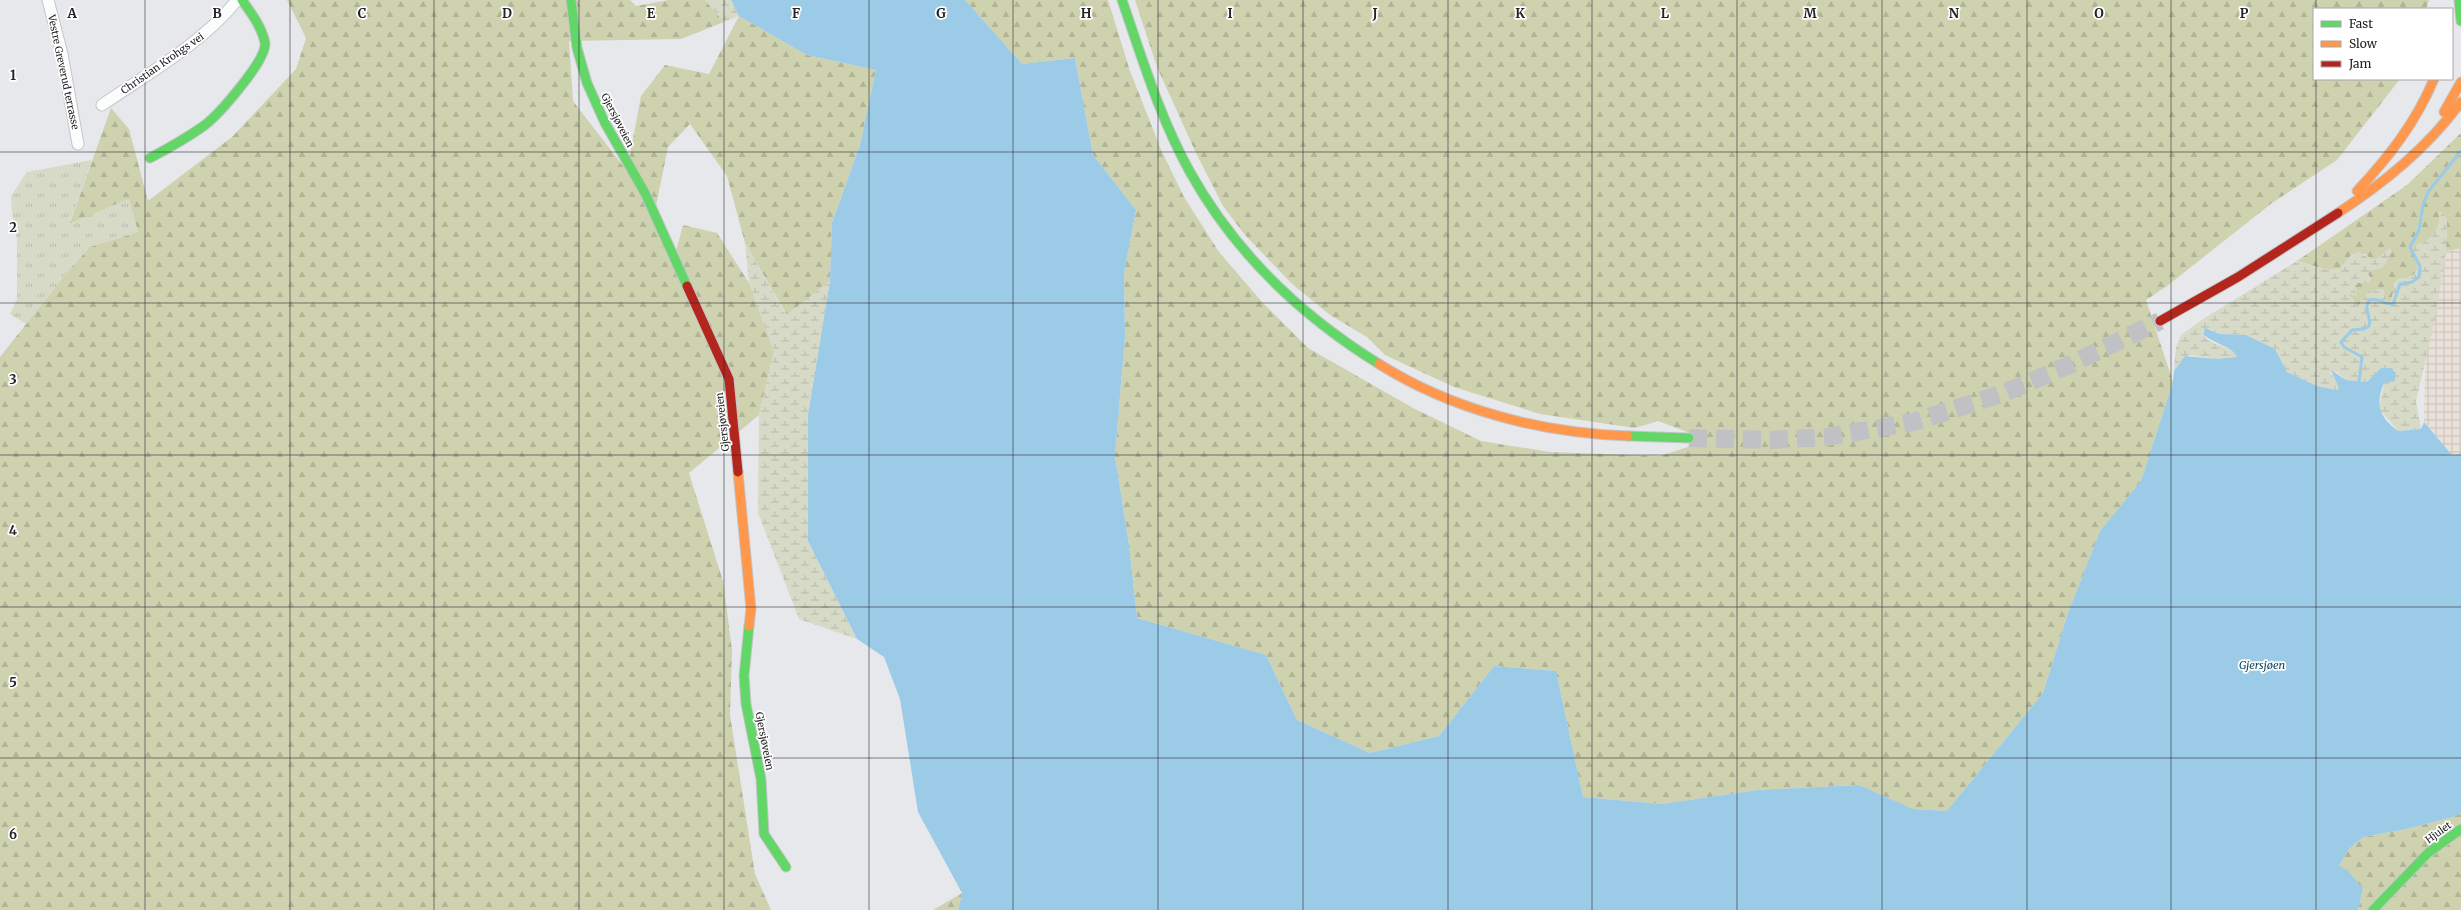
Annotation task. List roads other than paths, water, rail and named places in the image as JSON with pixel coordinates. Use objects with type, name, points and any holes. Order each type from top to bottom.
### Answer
[{"type":"main road","points":[[150,158],[176,145],[206,124],[224,106],[260,60],[265,44],[259,26],[242,0]]},
{"type":"main road","name":"Gjersjøveien","points":[[571,0],[576,48],[587,84],[605,123],[645,193],[728,379],[751,608],[744,676],[746,704],[761,779],[764,834],[786,867]]},
{"type":"main road","points":[[1122,0],[1170,129],[1205,197],[1234,238],[1262,270],[1324,328],[1360,354],[1406,381],[1453,402],[1494,416],[1551,429],[1581,433],[1612,436],[1690,438]]},
{"type":"main road","points":[[2459,0],[2461,21]]},
{"type":"main road","points":[[2332,218],[2398,147],[2413,125],[2434,80]]},
{"type":"main road","points":[[2424,147],[2461,82]]},
{"type":"main road","points":[[2160,321],[2206,297],[2332,218],[2390,178],[2447,124],[2461,102]]},
{"type":"main road","name":"Hjulet","points":[[2373,910],[2428,853],[2461,829]]},
{"type":"street","name":"Vestre Greverud terrasse","points":[[48,0],[62,54],[78,144]]},
{"type":"street","name":"Christian Krohgs vei","points":[[102,105],[204,34],[225,15],[237,0]]},
{"type":"water","name":"Gjersjøen","points":[[731,0],[965,0],[1022,64],[1075,58],[1093,155],[1136,210],[1124,273],[1125,336],[1115,456],[1129,545],[1137,618],[1266,655],[1297,720],[1370,753],[1439,736],[1494,666],[1556,671],[1583,797],[1662,804],[1757,790],[1859,785],[1913,809],[1947,811],[2043,693],[2067,616],[2100,531],[2141,481],[2173,382],[2174,371],[2185,356],[2216,359],[2237,357],[2231,350],[2203,334],[2205,328],[2220,334],[2246,335],[2275,349],[2287,372],[2317,386],[2337,390],[2339,388],[2331,370],[2346,380],[2367,382],[2381,368],[2392,368],[2395,373],[2395,381],[2384,383],[2379,404],[2380,410],[2387,421],[2398,431],[2421,429],[2424,422],[2452,455],[2461,454],[2461,813],[2453,817],[2406,829],[2363,837],[2348,850],[2339,866],[2347,870],[2363,888],[2358,910],[958,910],[962,893],[918,812],[900,699],[884,657],[857,639],[808,541],[808,415],[830,281],[832,223],[860,145],[876,70],[807,55],[739,16]]},
{"type":"waterway","points":[[2359,381],[2362,357],[2344,347],[2341,342],[2352,330],[2364,329],[2369,326],[2370,323],[2367,310],[2369,300],[2373,299],[2393,304],[2400,284],[2412,282],[2419,277],[2420,266],[2410,247],[2419,230],[2423,205],[2428,192],[2461,151]]},
{"type":"tunnel","points":[[1689,438],[1770,440],[1827,437],[1914,422],[2004,393],[2067,366],[2160,321]]}]
